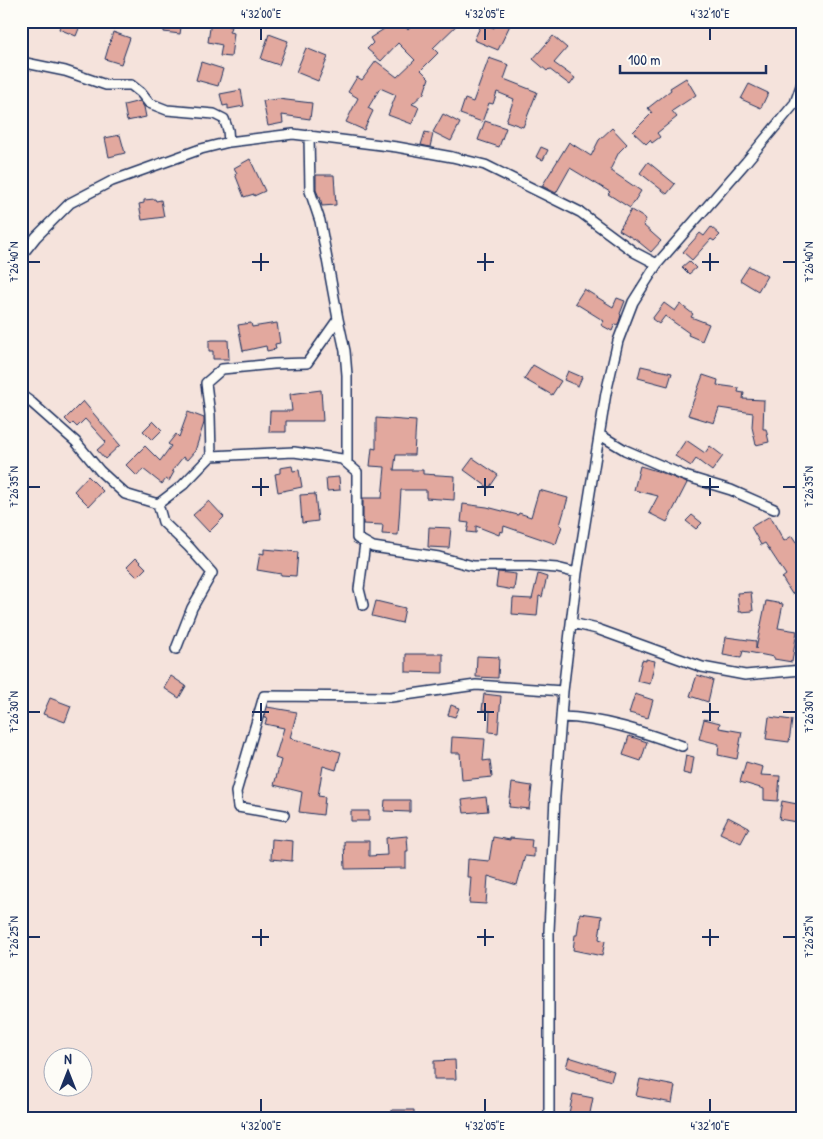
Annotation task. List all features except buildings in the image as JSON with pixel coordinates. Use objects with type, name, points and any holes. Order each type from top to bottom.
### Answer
[{"type":"street","points":[[21,62],[66,71],[106,85],[131,85],[149,103],[167,110],[214,114],[224,120],[228,130],[229,142]]},
{"type":"street","points":[[549,1118],[549,931],[554,797],[563,691],[577,572],[606,393],[618,341],[633,302],[657,264],[746,162],[798,106],[802,83]]},
{"type":"street","points":[[21,256],[36,237],[70,203],[112,181],[201,149],[229,142],[293,134],[397,147],[485,165],[580,212],[634,252],[657,264]]},
{"type":"street","points":[[309,135],[310,190],[320,222],[345,350],[347,374],[347,463]]},
{"type":"street","points":[[211,456],[210,415],[206,383],[222,369],[307,363],[338,319]]},
{"type":"street","points":[[21,395],[76,442],[100,471],[125,494],[158,504]]},
{"type":"street","points":[[600,435],[625,450],[659,465],[685,476],[731,490],[774,510]]},
{"type":"street","points":[[158,504],[183,485],[211,456],[294,452],[342,458],[357,472],[357,538],[373,547],[439,557],[473,566],[530,566],[577,572]]},
{"type":"street","points":[[158,504],[163,522],[212,572],[192,608],[176,649]]},
{"type":"street","points":[[363,605],[359,589],[365,542]]},
{"type":"street","points":[[572,623],[597,629],[702,667],[745,675],[802,670]]},
{"type":"street","points":[[284,815],[238,807],[236,792],[264,696],[391,697],[476,685],[563,691]]},
{"type":"street","points":[[561,716],[580,717],[639,730],[682,746]]}]
